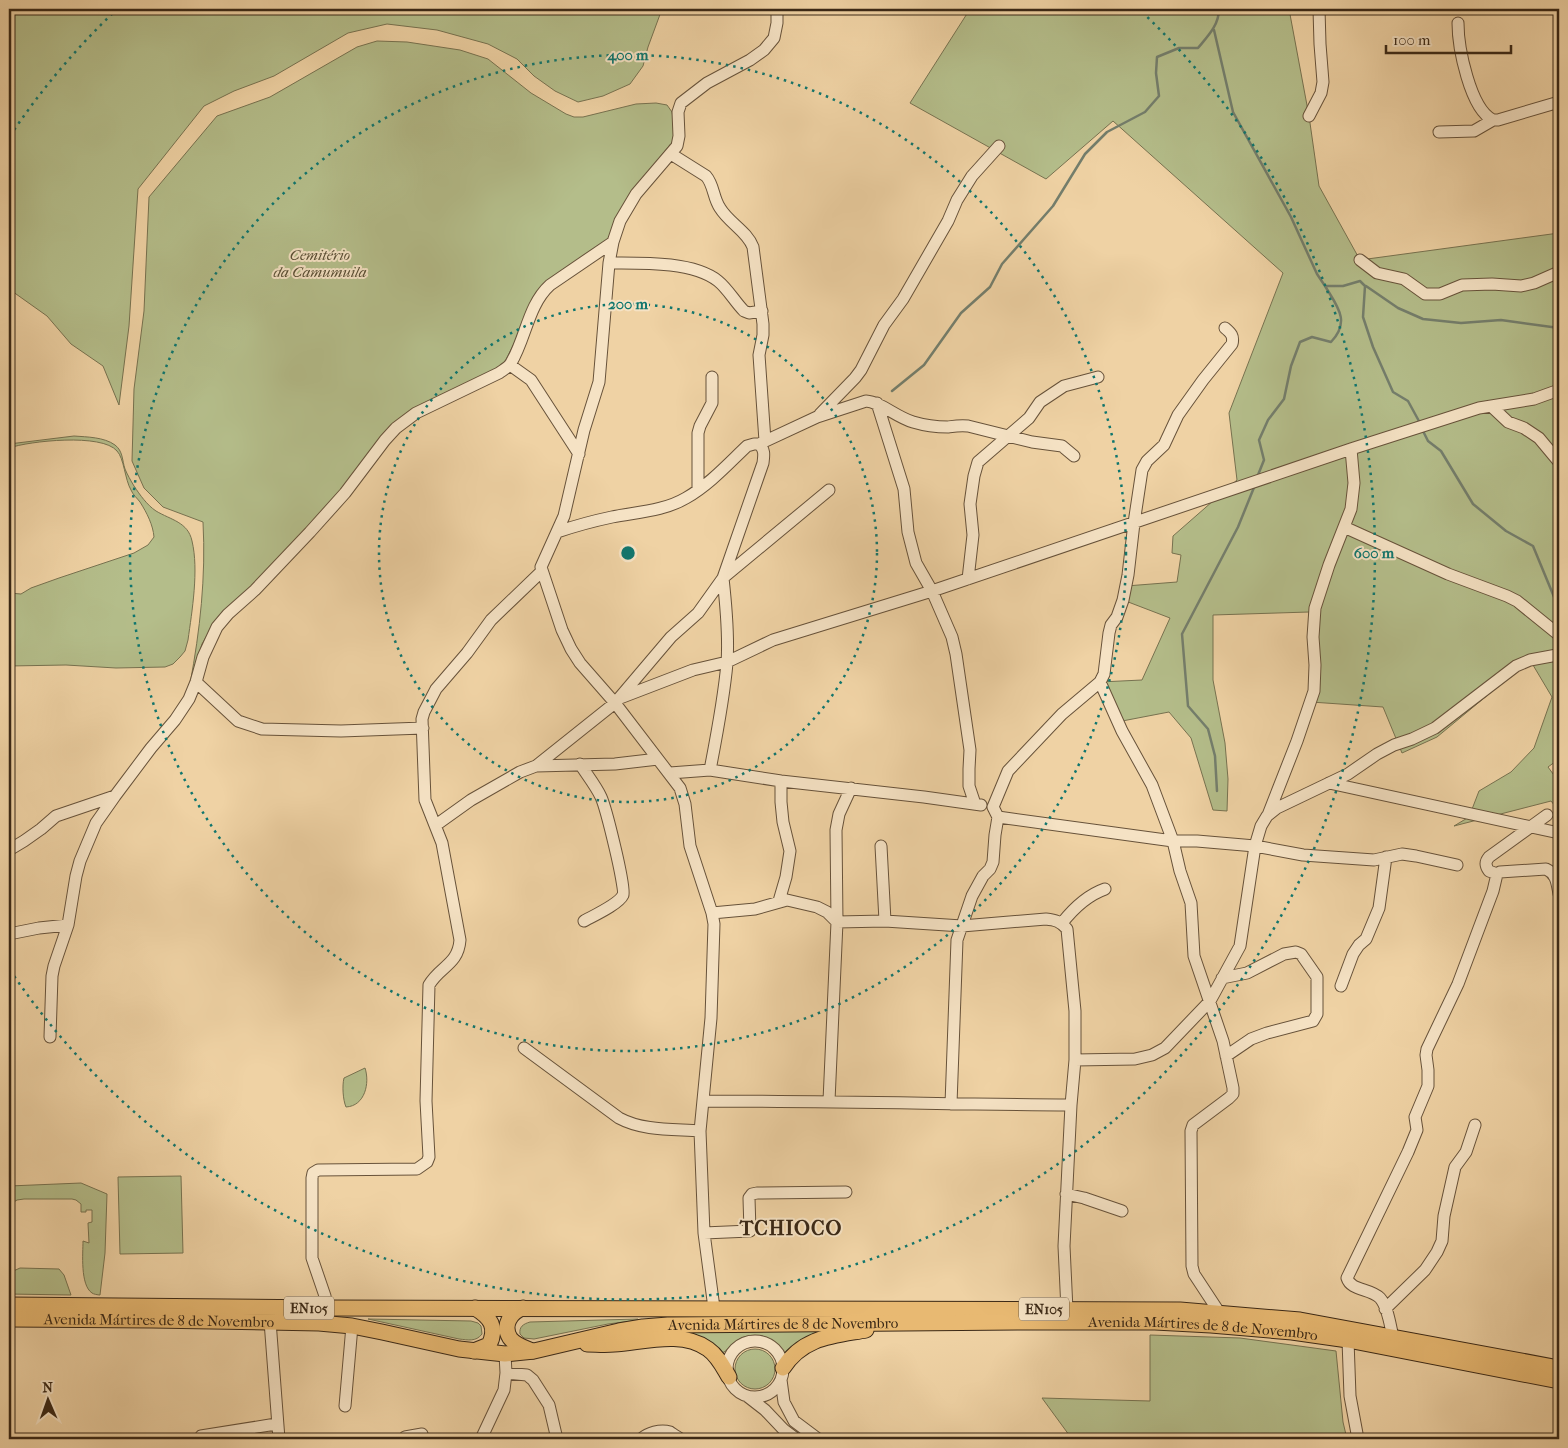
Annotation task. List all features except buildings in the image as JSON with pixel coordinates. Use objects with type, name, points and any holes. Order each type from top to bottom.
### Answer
[{"type":"main road","name":"Avenida Mártires de 8 de Novembro","points":[[9,1305],[327,1308],[1143,1309],[1219,1312],[1300,1320],[1559,1368]]},
{"type":"main road","points":[[474,1351],[489,1345],[493,1332],[488,1318],[475,1308]]},
{"type":"main road","points":[[523,1308],[516,1310],[511,1315],[508,1332],[510,1338],[515,1342],[534,1351]]},
{"type":"main road","name":"Avenida Mártires de 8 de Novembro","points":[[9,1319],[294,1322],[352,1326],[474,1351],[505,1354],[534,1351],[619,1331],[668,1325],[906,1322],[1182,1323],[1274,1330],[1348,1340],[1559,1381]]},
{"type":"main road","points":[[782,1374],[797,1351],[812,1341],[906,1322]]},
{"type":"main road","points":[[570,1343],[612,1345],[681,1338],[701,1344],[710,1350],[729,1377]]},
{"type":"street","points":[[714,1308],[704,1233],[700,1131],[711,1018],[714,924],[712,913],[690,846],[685,804],[680,788],[617,700],[580,663],[571,649],[562,630],[542,571],[542,563],[564,516],[584,430],[599,382],[609,263],[620,221],[636,194],[677,146],[680,136],[678,112],[681,103],[707,83],[750,60],[764,50],[774,38],[777,9]]},
{"type":"street","points":[[777,23],[786,9]]},
{"type":"street","points":[[1309,116],[1321,93],[1323,82],[1319,9]]},
{"type":"street","points":[[1458,23],[1460,52],[1471,89],[1480,106],[1489,118],[1493,120]]},
{"type":"street","points":[[1439,132],[1474,131],[1493,120],[1559,102]]},
{"type":"street","points":[[817,417],[856,378],[884,325],[902,299],[948,221],[956,200],[972,176],[999,146]]},
{"type":"street","points":[[671,154],[710,180],[714,198],[723,214],[750,240],[753,247],[762,312],[763,335],[759,355],[764,455],[763,463],[723,578],[727,662],[710,770]]},
{"type":"street","points":[[50,1036],[54,966],[68,925],[80,860],[96,823],[189,700],[203,657],[217,627],[228,614],[255,590],[346,493],[396,428],[416,413],[499,373],[510,365],[542,292],[613,242]]},
{"type":"street","points":[[1360,260],[1377,273],[1404,279],[1425,294],[1440,294],[1462,286],[1492,284],[1521,286],[1534,284],[1559,272]]},
{"type":"street","points":[[609,263],[642,263],[692,268],[704,272],[719,281],[744,310],[749,313],[762,312]]},
{"type":"street","points":[[951,1104],[956,940],[972,896],[982,876],[990,869],[992,862],[998,818],[993,807],[1008,771],[1062,714],[1100,682],[1104,674],[1108,633],[1117,617],[1123,600],[1128,575],[1142,470],[1147,461],[1164,445],[1178,415],[1232,344],[1233,338],[1231,333],[1225,328]]},
{"type":"street","points":[[510,365],[531,380],[579,454]]},
{"type":"street","points":[[698,490],[698,433],[712,403],[712,377]]},
{"type":"street","points":[[968,579],[973,535],[970,504],[978,462],[1030,418],[1040,402],[1064,386],[1098,377]]},
{"type":"street","points":[[617,700],[693,670],[727,662],[773,640],[932,591],[1352,449],[1478,408],[1534,398],[1559,390]]},
{"type":"street","points":[[557,532],[590,522],[657,509],[686,498],[698,490],[747,446],[762,442],[817,417],[866,401],[877,403],[899,417],[914,422],[947,427],[957,425],[968,426],[1032,442],[1062,446],[1074,456]]},
{"type":"street","points":[[877,403],[904,489],[911,549],[916,563],[932,591],[952,638],[956,654],[970,750],[969,786],[976,804]]},
{"type":"street","points":[[1491,406],[1508,422],[1524,428],[1539,438],[1559,462]]},
{"type":"street","points":[[1075,1060],[1134,1059],[1152,1056],[1165,1048],[1210,1001],[1240,946],[1255,846],[1261,826],[1267,816],[1297,741],[1312,696],[1315,665],[1313,637],[1315,608],[1329,565],[1351,509],[1354,484],[1352,449]]},
{"type":"street","points":[[536,766],[617,700],[671,637],[698,613],[723,578],[829,490]]},
{"type":"street","points":[[1344,527],[1448,574],[1517,601],[1559,635]]},
{"type":"street","points":[[327,1308],[325,1296],[312,1258],[313,1173],[318,1170],[417,1169],[427,1162],[429,1157],[426,1101],[429,985],[432,979],[456,956],[460,940],[442,843],[425,800],[424,712],[436,688],[467,653],[491,620],[542,571]]},
{"type":"street","points":[[1267,816],[1277,808],[1348,774],[1394,745],[1435,728],[1516,666],[1530,660],[1559,653]]},
{"type":"street","points":[[196,682],[238,721],[262,729],[341,731],[423,728]]},
{"type":"street","points":[[1100,682],[1122,731],[1152,784],[1173,841],[1191,903],[1194,956],[1224,1041],[1233,1094],[1193,1125],[1191,1131],[1192,1266],[1194,1274],[1219,1312]]},
{"type":"street","points":[[436,825],[470,800],[520,772],[536,766],[615,764],[658,759]]},
{"type":"street","points":[[580,764],[601,797],[624,889],[622,896],[616,902],[584,921]]},
{"type":"street","points":[[670,773],[710,770],[781,781],[851,788],[993,807]]},
{"type":"street","points":[[779,902],[786,877],[790,851],[783,822],[781,781]]},
{"type":"street","points":[[1329,784],[1559,833]]},
{"type":"street","points":[[829,1101],[837,922],[837,822],[851,788]]},
{"type":"street","points":[[9,850],[24,842],[56,816],[115,796]]},
{"type":"street","points":[[1547,815],[1489,857],[1486,866],[1489,871],[1497,874],[1500,872],[1546,869],[1556,877],[1559,894]]},
{"type":"street","points":[[998,818],[1173,841],[1198,841],[1255,846],[1312,855],[1374,860],[1402,854],[1457,865]]},
{"type":"street","points":[[881,846],[885,921]]},
{"type":"street","points":[[1341,986],[1353,954],[1366,939],[1379,908],[1386,857]]},
{"type":"street","points":[[1393,1337],[1382,1300],[1371,1292],[1348,1283],[1346,1278],[1417,1130],[1415,1117],[1428,1086],[1427,1049],[1458,984],[1494,890],[1497,874]]},
{"type":"street","points":[[1062,923],[1072,911],[1096,892],[1105,889]]},
{"type":"street","points":[[712,913],[755,909],[787,900],[817,907],[827,912],[837,922],[885,921],[962,926],[1046,919],[1062,923],[1067,929],[1075,1011],[1075,1060],[1064,1246],[1067,1310]]},
{"type":"street","points":[[9,934],[68,925]]},
{"type":"street","points":[[1222,978],[1246,973],[1284,954],[1296,952],[1301,954],[1314,971],[1318,983],[1317,1014],[1313,1021],[1251,1039],[1226,1056]]},
{"type":"street","points":[[524,1048],[619,1118],[630,1124],[643,1127],[700,1131]]},
{"type":"street","points":[[703,1100],[1071,1105]]},
{"type":"street","points":[[1385,1309],[1425,1270],[1437,1252],[1442,1241],[1444,1216],[1455,1166],[1466,1152],[1475,1124]]},
{"type":"street","points":[[704,1233],[750,1231],[749,1198],[752,1194],[846,1192]]},
{"type":"street","points":[[1066,1194],[1122,1211]]},
{"type":"street","points":[[270,1322],[278,1439]]},
{"type":"street","points":[[345,1406],[352,1326]]},
{"type":"street","points":[[1348,1340],[1350,1396],[1358,1439]]},
{"type":"street","points":[[796,1439],[784,1430],[765,1410],[741,1393],[729,1377],[728,1366],[730,1356],[741,1345],[751,1342],[762,1342],[771,1346],[781,1358],[784,1402],[794,1421],[818,1439]]},
{"type":"street","points":[[481,1439],[504,1390],[506,1373],[505,1354]]},
{"type":"street","points":[[506,1373],[526,1375],[533,1380],[549,1404],[557,1439]]},
{"type":"street","points":[[741,1393],[752,1396],[764,1396],[774,1390],[782,1374]]},
{"type":"street","points":[[201,1436],[276,1424]]},
{"type":"street","points":[[641,1439],[646,1435],[659,1432],[669,1432],[681,1439]]},
{"type":"street","points":[[404,1439],[411,1435],[422,1434]]},
{"type":"green space","points":[[9,9],[662,9],[643,66],[630,84],[603,96],[578,102],[555,91],[534,76],[517,59],[488,44],[437,30],[387,24],[348,33],[274,76],[234,91],[204,106],[138,189],[129,326],[119,405],[103,366],[71,344],[47,316],[9,289]]},
{"type":"green space","points":[[970,9],[1289,9],[1309,116],[1319,186],[1360,260],[1559,233],[1559,759],[1548,767],[1559,782],[1559,811],[1551,801],[1454,826],[1469,817],[1479,791],[1511,772],[1534,748],[1552,697],[1530,660],[1437,737],[1402,753],[1383,707],[1311,702],[1309,612],[1213,615],[1213,680],[1225,743],[1228,779],[1227,811],[1213,810],[1191,738],[1169,712],[1117,722],[1100,682],[1142,680],[1170,618],[1123,600],[1126,586],[1177,582],[1181,555],[1172,553],[1173,536],[1237,480],[1229,413],[1283,273],[1113,121],[1046,179],[910,103]]},
{"type":"green space","name":"Cemitério da Camumuila","points":[[377,41],[407,42],[460,50],[488,59],[531,93],[574,117],[583,117],[636,104],[656,103],[667,105],[672,112],[675,129],[673,141],[634,189],[610,238],[546,283],[504,363],[412,410],[343,489],[252,587],[213,625],[202,644],[190,684],[197,644],[201,603],[204,563],[203,522],[163,507],[144,488],[132,461],[134,389],[144,311],[149,197],[217,116],[270,97],[357,47]]},
{"type":"green space","points":[[74,436],[101,439],[111,442],[118,447],[125,469],[144,500],[156,511],[178,522],[190,535],[195,565],[188,640],[185,651],[173,664],[165,667],[116,668],[66,665],[9,666],[9,593],[21,594],[31,588],[134,553],[148,545],[154,537],[147,515],[129,486],[119,454],[109,445],[82,440],[65,440],[32,443],[9,448],[9,444]]},
{"type":"green space","points":[[365,1068],[367,1080],[362,1098],[358,1103],[346,1107],[343,1093],[344,1078]]},
{"type":"green space","points":[[181,1176],[183,1253],[120,1254],[118,1177]]},
{"type":"green space","points":[[81,1183],[107,1194],[105,1253],[100,1295],[88,1289],[83,1268],[83,1241],[89,1243],[88,1223],[92,1222],[92,1210],[81,1212],[81,1204],[72,1199],[24,1199],[17,1200],[9,1205],[9,1186]]},
{"type":"green space","points":[[20,1268],[59,1269],[64,1275],[71,1295],[9,1294],[9,1273]]},
{"type":"green space","points":[[368,1319],[471,1321],[481,1326],[482,1334],[474,1339],[459,1339]]},
{"type":"green space","points":[[638,1319],[534,1339],[524,1338],[520,1334],[522,1326],[530,1322]]},
{"type":"green space","points":[[826,1331],[785,1354],[775,1343],[762,1336],[755,1335],[741,1338],[722,1353],[666,1333]]},
{"type":"green space","points":[[1150,1335],[1240,1338],[1336,1351],[1343,1422],[1347,1439],[1072,1439],[1042,1398],[1150,1401]]},
{"type":"green space","points":[[759,1349],[766,1352],[772,1358],[775,1369],[774,1377],[766,1386],[759,1389],[751,1389],[744,1386],[736,1377],[735,1365],[738,1358],[747,1350]]},
{"type":"waterway","points":[[892,391],[924,365],[961,313],[990,287],[1002,264],[1053,206],[1085,154],[1107,132],[1145,112],[1159,96],[1156,73],[1157,57],[1179,48],[1198,48],[1215,25],[1219,9]]},
{"type":"waterway","points":[[1214,30],[1233,112],[1291,217],[1317,274],[1325,286],[1343,286],[1360,281],[1365,286],[1363,317],[1373,347],[1393,392],[1408,401],[1420,423]]},
{"type":"waterway","points":[[1258,475],[1264,460],[1259,440],[1268,420],[1284,399],[1291,366],[1300,342],[1312,337],[1331,342],[1340,327],[1340,314],[1325,286]]},
{"type":"waterway","points":[[1366,286],[1398,308],[1423,319],[1461,323],[1501,320],[1559,328]]},
{"type":"waterway","points":[[1423,431],[1428,441],[1441,451],[1473,504],[1506,531],[1533,546],[1559,609]]},
{"type":"waterway","points":[[1217,791],[1215,756],[1208,729],[1188,706],[1182,634],[1238,527],[1255,485]]},
{"type":"district","name":"TCHIOCO","points":[[791,1228]]}]
